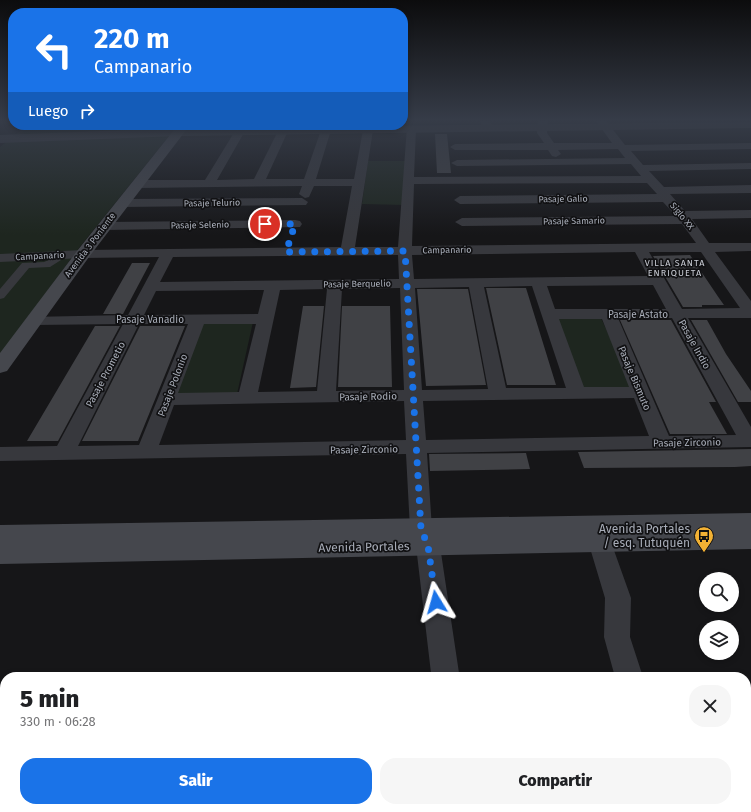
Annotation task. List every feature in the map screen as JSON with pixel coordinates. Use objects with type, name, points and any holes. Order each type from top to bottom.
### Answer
[{"type":"main road","name":"Avenida 3 Poniente","points":[[0,367],[83,254],[158,159]]},
{"type":"main road","name":"Avenida Portales","points":[[0,554],[424,537],[597,533],[751,522]]},
{"type":"main road","name":"Avenida Portales","points":[[597,533],[751,539]]},
{"type":"main road","name":"Avenida Portales","points":[[0,535],[424,537]]},
{"type":"street","points":[[210,183],[224,159]]},
{"type":"street","points":[[258,183],[270,159]]},
{"type":"street","points":[[286,252],[317,159]]},
{"type":"street","points":[[347,251],[359,182],[361,159]]},
{"type":"street","points":[[410,159],[405,251],[416,448],[424,537],[445,672]]},
{"type":"street","points":[[456,159],[465,250]]},
{"type":"street","points":[[559,159],[600,220],[613,248]]},
{"type":"street","name":"Siglo XX","points":[[632,159],[684,218],[751,312]]},
{"type":"street","points":[[457,163],[561,162],[751,166]]},
{"type":"street","points":[[409,181],[650,179]]},
{"type":"street","points":[[138,184],[359,182]]},
{"type":"street","name":"Pasaje Galio","points":[[460,200],[586,198],[751,189]]},
{"type":"street","name":"Pasaje Telurio","points":[[122,203],[302,202]]},
{"type":"street","name":"Pasaje Samario","points":[[462,222],[684,218],[751,214]]},
{"type":"street","name":"Pasaje Selenio","points":[[105,226],[295,224]]},
{"type":"street","name":"Campanario","points":[[0,258],[83,254],[751,247]]},
{"type":"street","name":"Pasaje Indio","points":[[640,248],[750,441]]},
{"type":"street","name":"Pasaje Prometio","points":[[64,453],[168,253]]},
{"type":"street","points":[[0,296],[26,266],[46,265],[56,260]]},
{"type":"street","name":"Pasaje Berquelio","points":[[151,286],[659,280]]},
{"type":"street","points":[[538,282],[576,393]]},
{"type":"street","points":[[476,283],[498,394]]},
{"type":"street","points":[[326,397],[335,284]]},
{"type":"street","points":[[731,284],[747,284]]},
{"type":"street","points":[[247,398],[273,285]]},
{"type":"street","name":"Pasaje Astato","points":[[549,314],[751,312]]},
{"type":"street","name":"Pasaje Bismuto","points":[[608,314],[662,443]]},
{"type":"street","name":"Pasaje Polonio","points":[[146,452],[198,319]]},
{"type":"street","name":"Pasaje Vanadio","points":[[35,320],[265,319]]},
{"type":"street","name":"Pasaje Rodio","points":[[167,399],[641,392]]},
{"type":"street","name":"Pasaje Zirconio","points":[[0,454],[416,448],[750,441]]},
{"type":"street","points":[[597,533],[618,598],[617,638],[627,672]]},
{"type":"shaded area","points":[[0,159],[151,159],[79,248],[0,355]]},
{"type":"shaded area","points":[[368,161],[405,161],[403,205],[362,204]]},
{"type":"shaded area","points":[[556,318],[601,318],[633,388],[581,388]]},
{"type":"shaded area","points":[[201,322],[253,322],[237,394],[177,394]]},
{"type":"building","points":[[436,159],[450,159],[451,173],[437,173]]},
{"type":"building","points":[[690,255],[724,305],[683,307],[653,256]]},
{"type":"building","points":[[132,263],[150,263],[123,314],[103,314]]},
{"type":"building","points":[[486,288],[526,288],[556,385],[507,385]]},
{"type":"building","points":[[417,289],[468,289],[486,385],[426,386]]},
{"type":"building","points":[[303,306],[324,306],[316,387],[290,388]]},
{"type":"building","points":[[342,306],[390,306],[392,387],[338,387]]},
{"type":"building","points":[[620,320],[671,320],[716,402],[709,402],[727,434],[670,434]]},
{"type":"building","points":[[691,320],[707,320],[726,354],[751,391],[751,402],[738,402]]},
{"type":"building","points":[[95,326],[120,326],[58,441],[27,441]]},
{"type":"building","points":[[140,326],[185,326],[138,441],[82,441]]},
{"type":"building","points":[[751,449],[751,466],[735,467],[584,468],[578,452]]},
{"type":"building","points":[[526,453],[530,469],[430,471],[429,454]]},
{"type":"place","name":"Avenida Portales / esq. Tutuquén","points":[[704,553]]},
{"type":"district","name":"VILLA SANTA ENRIQUETA","points":[[675,268]]},
{"type":"route","points":[[265,224],[295,224],[286,252],[405,251],[421,529],[428,546],[436,602]]}]
